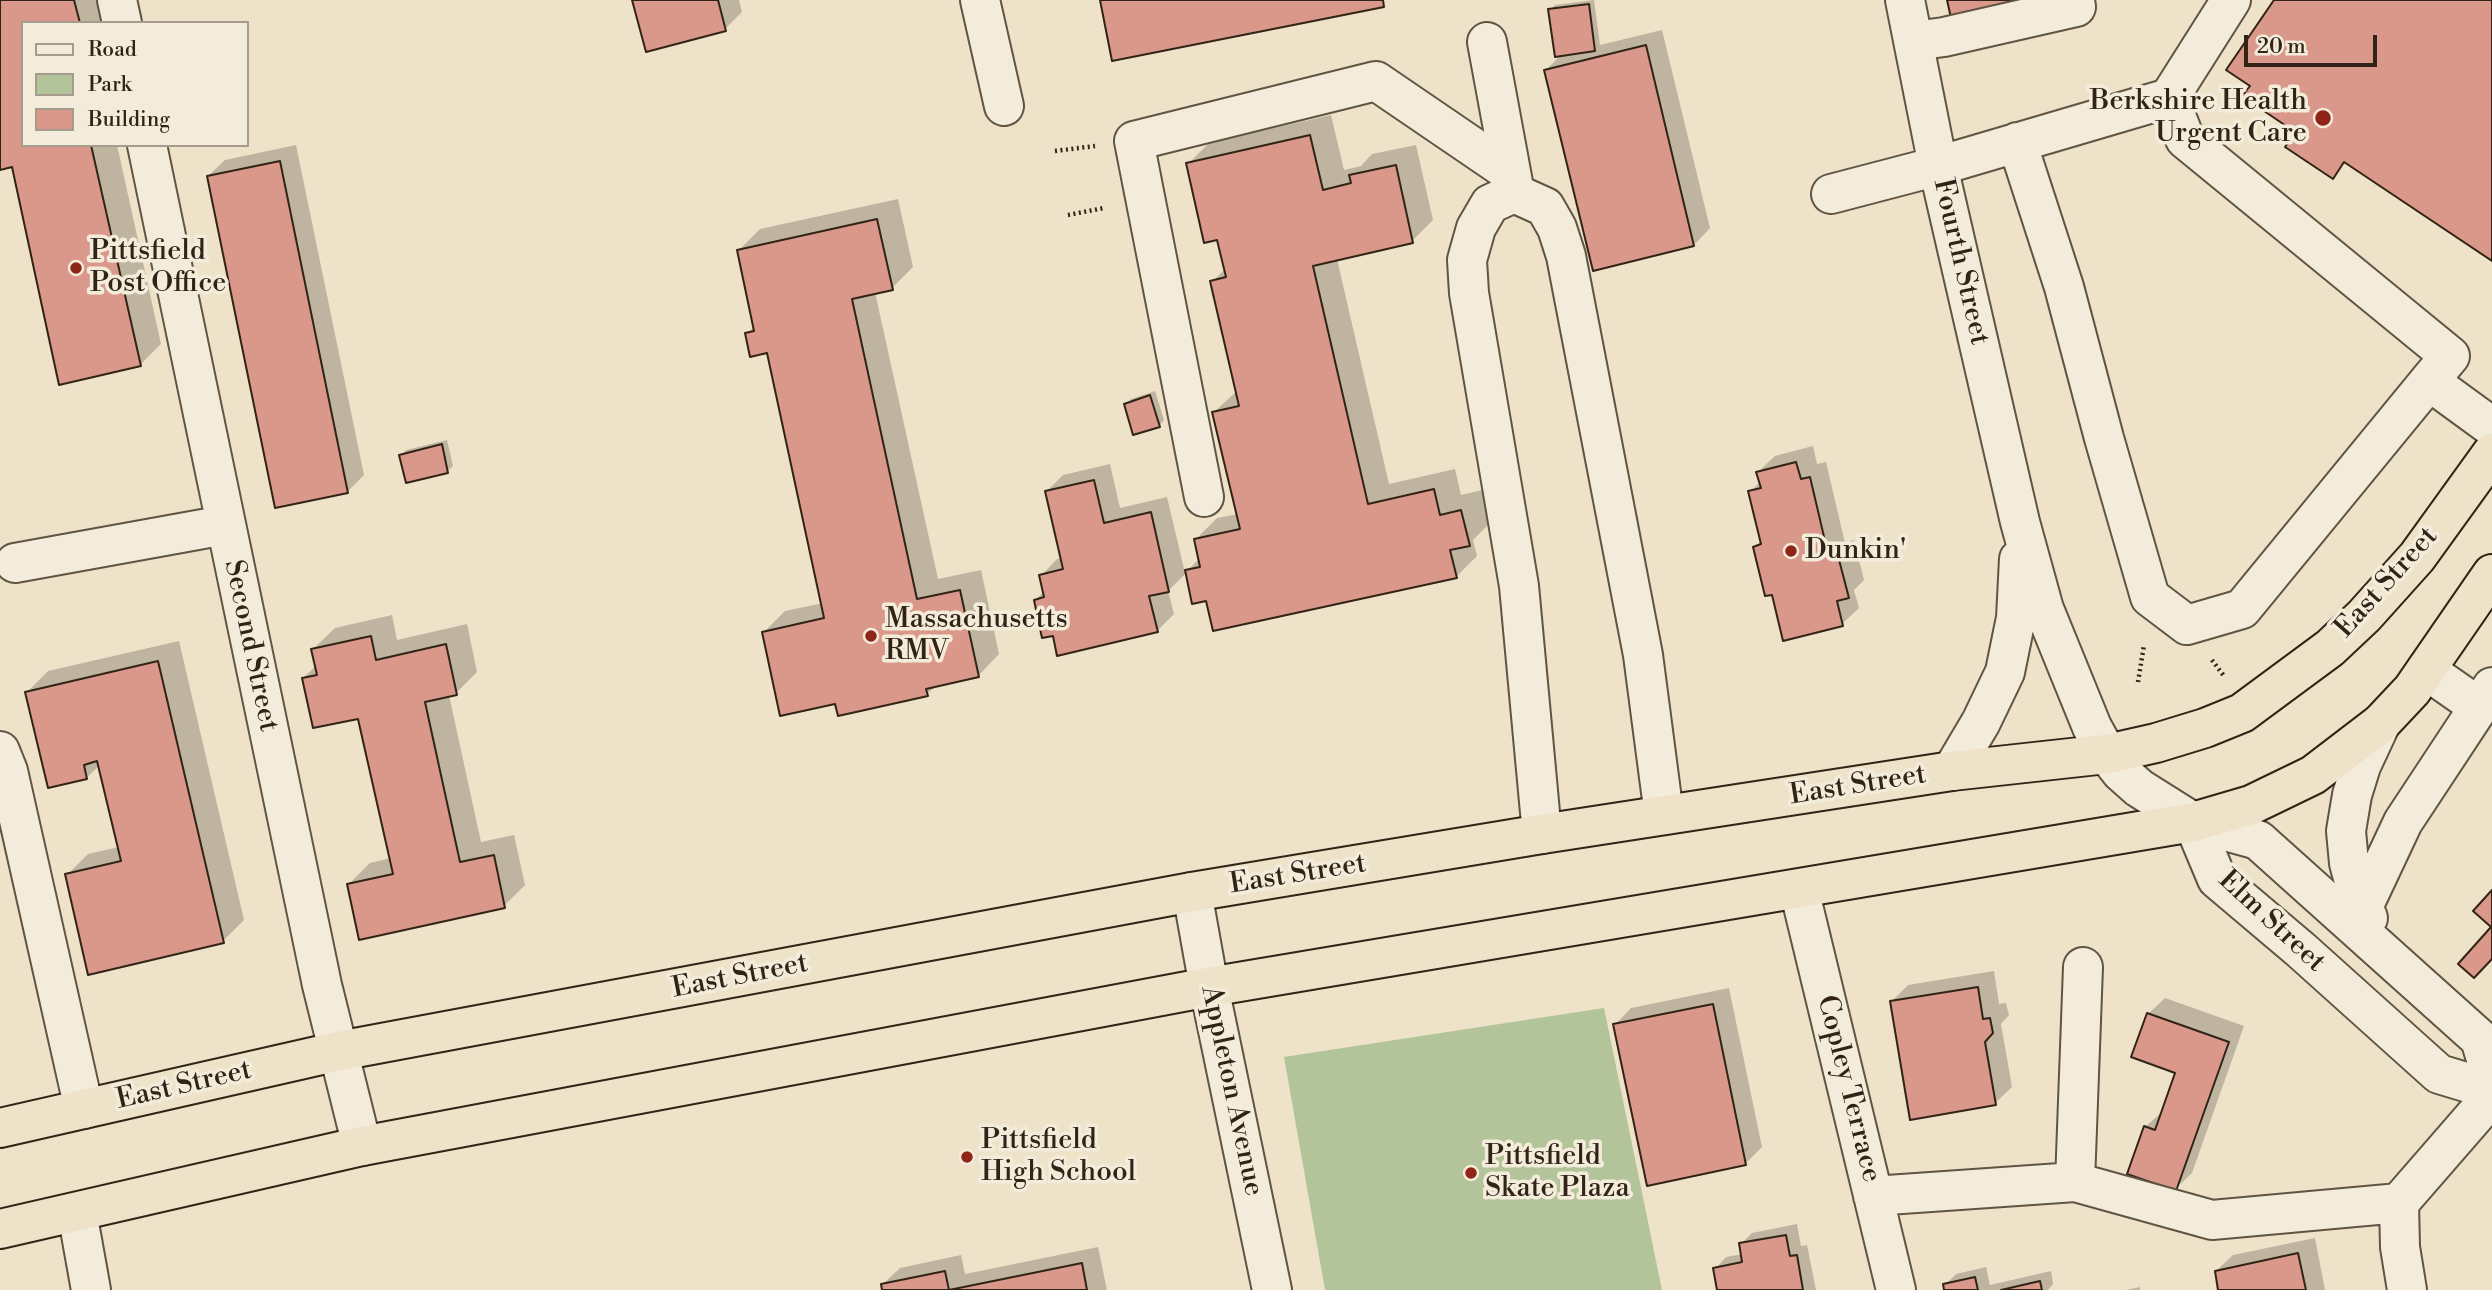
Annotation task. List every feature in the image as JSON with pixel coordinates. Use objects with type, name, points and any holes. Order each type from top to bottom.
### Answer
[{"type":"highway","name":"East Street","points":[[0,1128],[339,1051],[1192,892],[1542,834],[1952,771],[2107,754],[2205,728],[2242,713],[2329,648],[2364,615],[2417,557],[2492,453]]},
{"type":"highway","points":[[0,1229],[362,1146],[1209,987],[2193,822],[2251,805],[2313,775],[2381,723],[2426,670],[2492,573]]},
{"type":"street","points":[[117,0],[122,21]]},
{"type":"street","points":[[980,0],[1004,106]]},
{"type":"street","name":"Fourth Street","points":[[1905,0],[1938,166],[2020,522],[2044,609],[2078,696],[2107,754],[2138,788],[2193,822]]},
{"type":"street","points":[[1914,41],[1944,37],[2077,7],[2075,0]]},
{"type":"street","points":[[1831,194],[1938,166],[2169,98],[2231,0]]},
{"type":"street","points":[[1487,42],[1513,183]]},
{"type":"street","points":[[1204,497],[1134,141],[1376,81],[1545,207],[1557,228],[1566,256],[1643,655],[1664,816]]},
{"type":"street","points":[[2017,142],[2064,287],[2150,597],[2187,625],[2242,609],[2450,356],[2185,139],[2169,98]]},
{"type":"street","name":"Second Street","points":[[147,147],[319,971],[362,1146]]},
{"type":"street","points":[[1513,183],[1490,204],[1476,228],[1467,260],[1469,293],[1519,586],[1542,834]]},
{"type":"street","points":[[2429,382],[2492,427]]},
{"type":"street","name":"Fourth Street","points":[[1952,771],[1981,722],[2005,672],[2016,618],[2020,522]]},
{"type":"street","points":[[15,563],[225,525]]},
{"type":"street","points":[[2364,905],[2403,822],[2485,697],[2426,670]]},
{"type":"street","name":"Elm Street","points":[[2381,723],[2361,766],[2347,812],[2346,838],[2349,863],[2382,952]]},
{"type":"street","points":[[0,751],[8,771],[84,1109]]},
{"type":"street","name":"Elm Street","points":[[2193,822],[2258,840],[2480,1039],[2492,1079]]},
{"type":"street","name":"Elm Street","points":[[2193,822],[2217,879],[2439,1074],[2492,1090]]},
{"type":"street","name":"Copley Terrace","points":[[1799,889],[1896,1290]]},
{"type":"street","name":"Appleton Avenue","points":[[1192,892],[1272,1290]]},
{"type":"street","points":[[2075,1182],[2083,967]]},
{"type":"street","points":[[2407,1290],[2400,1247],[2399,1203],[2492,1096]]},
{"type":"street","points":[[1873,1196],[2075,1182],[2212,1220],[2399,1203]]},
{"type":"street","points":[[77,1212],[91,1290]]},
{"type":"green space","name":"Pittsfield Skate Plaza","points":[[1604,1008],[1662,1290],[1325,1290],[1284,1057]]},
{"type":"building","name":"Pittsfield Post Office","points":[[0,0],[74,0],[79,21],[21,21],[21,147],[91,147],[141,366],[59,385],[12,167],[0,170]]},
{"type":"building","points":[[632,0],[718,0],[726,31],[646,52]]},
{"type":"building","points":[[1100,0],[1383,0],[1384,7],[1112,61]]},
{"type":"building","points":[[1947,0],[2029,0],[1953,27]]},
{"type":"building","points":[[2274,0],[2492,0],[2492,261],[2344,162],[2333,179],[2285,147],[2295,132],[2242,96],[2250,86],[2226,70]]},
{"type":"building","points":[[1589,4],[1595,51],[1555,57],[1548,9]]},
{"type":"building","points":[[1646,45],[1694,246],[1593,271],[1544,70]]},
{"type":"building","points":[[1310,135],[1323,190],[1351,183],[1349,175],[1396,165],[1413,243],[1313,266],[1368,504],[1434,489],[1440,515],[1461,510],[1470,546],[1450,550],[1457,578],[1213,631],[1206,601],[1192,604],[1185,570],[1200,567],[1194,539],[1240,529],[1212,412],[1239,406],[1210,281],[1226,277],[1217,240],[1204,243],[1186,163]]},
{"type":"building","points":[[280,161],[348,493],[275,508],[207,176]]},
{"type":"building","points":[[877,219],[893,290],[852,299],[917,599],[960,590],[979,677],[926,689],[928,696],[838,716],[835,704],[780,716],[762,632],[824,618],[767,353],[750,357],[745,333],[754,331],[737,250]]},
{"type":"building","points":[[1150,395],[1160,427],[1133,435],[1124,404]]},
{"type":"building","points":[[442,444],[448,473],[406,483],[399,455]]},
{"type":"building","name":"Dunkin'","points":[[1796,462],[1801,479],[1810,477],[1829,558],[1838,556],[1849,598],[1837,601],[1843,626],[1783,641],[1772,595],[1765,596],[1753,547],[1761,544],[1748,491],[1761,488],[1756,472]]},
{"type":"building","points":[[1094,480],[1104,523],[1151,512],[1169,592],[1149,596],[1158,632],[1057,656],[1053,636],[1042,638],[1034,600],[1044,597],[1039,575],[1063,569],[1045,491]]},
{"type":"building","points":[[371,636],[376,660],[446,644],[457,695],[425,702],[460,862],[494,855],[505,908],[359,940],[347,884],[393,874],[358,719],[313,728],[302,678],[317,675],[311,649]]},
{"type":"building","points":[[158,661],[224,943],[88,975],[65,874],[121,861],[97,761],[84,765],[87,779],[48,788],[25,692]]},
{"type":"building","points":[[2492,890],[2492,959],[2474,978],[2458,964],[2491,927],[2473,911]]},
{"type":"building","points":[[1978,987],[1983,1019],[1990,1018],[1993,1033],[1985,1042],[1996,1105],[1910,1120],[1890,1001]]},
{"type":"building","points":[[1713,1004],[1746,1165],[1647,1186],[1613,1024]]},
{"type":"building","points":[[2147,1013],[2229,1042],[2176,1191],[2127,1174],[2144,1126],[2155,1130],[2175,1073],[2131,1057]]},
{"type":"building","points":[[1786,1235],[1790,1256],[1797,1255],[1803,1290],[1717,1290],[1713,1268],[1742,1262],[1739,1243]]},
{"type":"building","points":[[2298,1253],[2306,1290],[2218,1290],[2215,1271]]},
{"type":"building","points":[[1082,1263],[1087,1290],[949,1290]]},
{"type":"building","points":[[945,1271],[949,1290],[882,1290],[881,1284]]},
{"type":"building","points":[[1975,1277],[1978,1290],[1944,1290],[1943,1284]]},
{"type":"building","points":[[2040,1281],[2042,1290],[2001,1290]]},
{"type":"place","name":"Berkshire Health Urgent Care","points":[[2323,118]]},
{"type":"place","name":"Pittsfield Post Office","points":[[76,268]]},
{"type":"place","name":"Dunkin'","points":[[1791,551]]},
{"type":"place","name":"Massachusetts RMV","points":[[871,636]]},
{"type":"place","name":"Pittsfield High School","points":[[967,1157]]},
{"type":"place","name":"Pittsfield Skate Plaza","points":[[1471,1173]]}]
